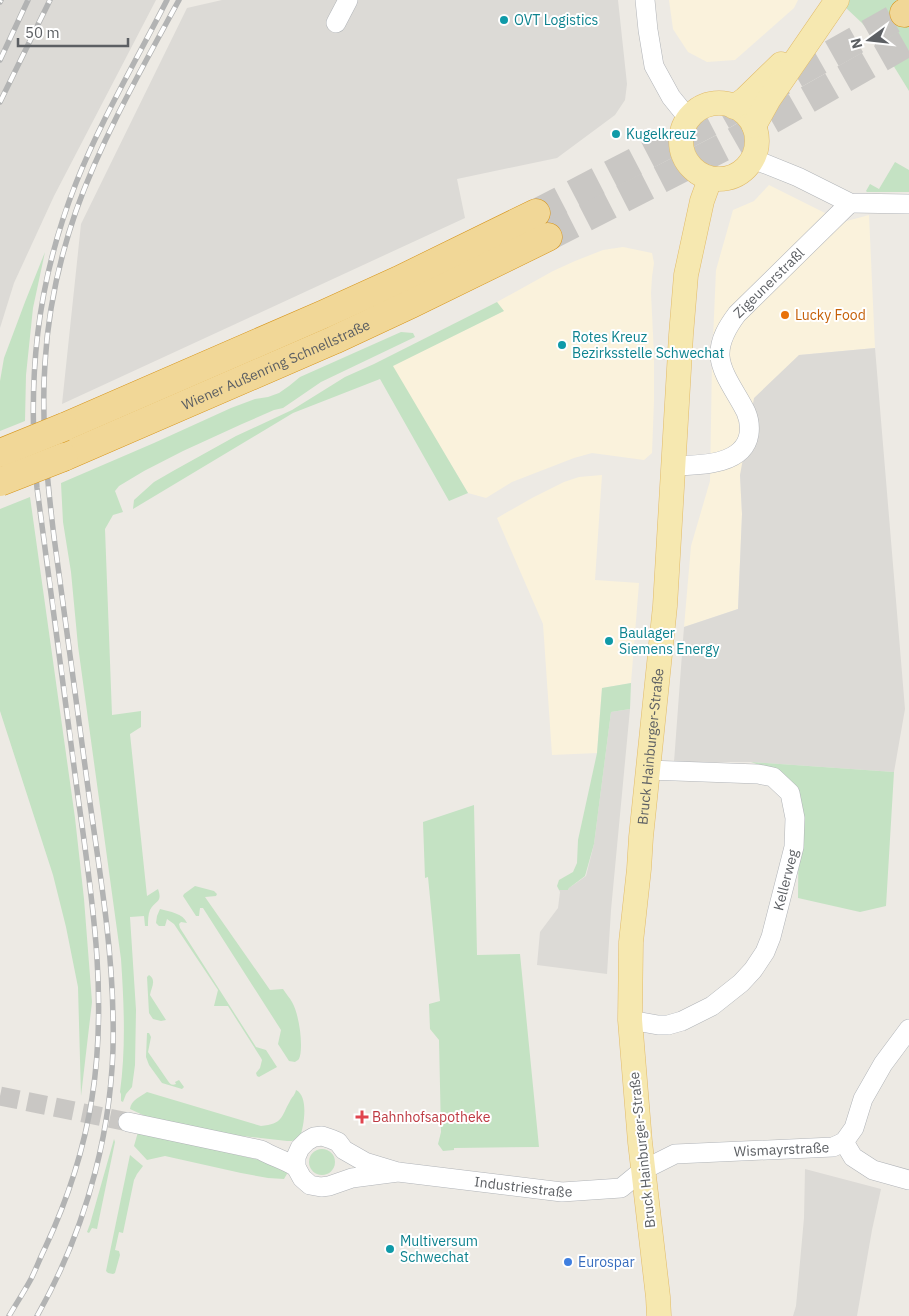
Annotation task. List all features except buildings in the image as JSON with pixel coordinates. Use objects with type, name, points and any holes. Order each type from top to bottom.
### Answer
[{"type":"highway","name":"Wiener Außenring Schnellstraße","points":[[0,453],[324,314],[408,276],[536,213]]},
{"type":"highway","name":"Wiener Außenring Schnellstraße","points":[[0,482],[64,458],[343,336],[548,237]]},
{"type":"main road","points":[[754,126],[769,99],[837,0]]},
{"type":"main road","points":[[734,107],[745,100],[812,36]]},
{"type":"main road","points":[[714,103],[734,107],[743,112],[754,126],[757,143],[753,159],[745,169],[735,176],[722,180],[710,178],[696,172],[686,161],[681,147],[682,132],[688,118],[695,111],[714,103]]},
{"type":"main road","name":"Bruck Hainburger-Straße","points":[[659,1316],[635,1093],[630,1020],[631,942],[639,869],[640,837],[665,606],[686,274],[702,201],[710,178]]},
{"type":"street","points":[[336,23],[348,0]]},
{"type":"street","points":[[645,0],[654,66],[671,98],[688,118]]},
{"type":"street","points":[[753,159],[798,177],[850,203],[909,204]]},
{"type":"street","name":"Zigeunerstraßl","points":[[674,466],[702,465],[725,459],[737,454],[744,447],[749,432],[748,417],[720,358],[721,342],[725,332],[738,314],[850,203]]},
{"type":"street","name":"Kellerweg","points":[[630,1020],[668,1025],[712,1006],[741,983],[753,970],[765,952],[771,937],[794,847],[795,818],[790,793],[773,777],[758,774],[648,770]]},
{"type":"street","points":[[844,1142],[854,1128],[864,1099],[884,1064],[908,1032]]},
{"type":"street","name":"Industriestraße","points":[[128,1122],[262,1150],[287,1161],[298,1158]]},
{"type":"street","name":"Industriestraße","points":[[398,1172],[352,1178],[321,1187],[310,1184],[302,1178],[298,1158],[306,1141],[322,1136],[338,1142],[344,1150],[354,1157],[398,1172],[562,1192],[621,1188],[643,1170]]},
{"type":"street","name":"Wismayrstraße","points":[[643,1170],[675,1154],[833,1147],[844,1142],[853,1157],[873,1170],[909,1180]]},
{"type":"street","points":[[336,1182],[342,1176],[346,1167],[344,1150]]},
{"type":"shaded area","points":[[0,0],[156,0],[54,196],[14,283],[0,328]]},
{"type":"shaded area","points":[[222,0],[618,0],[627,84],[625,100],[615,115],[557,158],[457,179],[465,218],[62,404],[81,224],[187,8]]},
{"type":"shaded area","points":[[669,0],[798,0],[794,8],[735,60],[707,62],[688,52],[673,29]]},
{"type":"shaded area","points":[[769,185],[843,222],[869,215],[875,348],[799,355],[740,475],[742,514],[738,609],[684,627],[691,546],[710,481],[716,270],[733,210],[754,201]]},
{"type":"shaded area","points":[[623,247],[652,253],[654,263],[651,293],[654,355],[652,453],[644,460],[592,453],[512,482],[486,498],[468,493],[392,366],[503,311],[497,302],[553,271],[603,250]]},
{"type":"shaded area","points":[[875,348],[905,709],[894,772],[751,762],[674,762],[684,627],[738,609],[742,514],[740,475],[754,398],[799,355]]},
{"type":"shaded area","points":[[602,475],[595,580],[639,583],[631,683],[602,688],[597,753],[552,755],[543,624],[497,518],[564,482],[579,477]]},
{"type":"shaded area","points":[[630,709],[611,910],[607,974],[537,965],[540,932],[558,908],[559,890],[568,890],[586,876],[594,844],[611,712]]},
{"type":"shaded area","points":[[805,1169],[881,1189],[857,1316],[793,1316],[796,1306],[804,1218]]},
{"type":"green space","points":[[849,0],[896,0],[909,22],[909,91],[882,47],[862,23],[845,7]]},
{"type":"green space","points":[[895,162],[909,170],[909,192],[867,192],[870,184],[879,189]]},
{"type":"green space","points":[[45,252],[33,308],[26,375],[25,421],[0,431],[0,381],[4,358]]},
{"type":"green space","points":[[497,302],[504,311],[393,366],[468,493],[449,501],[380,379],[293,413],[133,509],[134,500],[154,482],[173,471],[236,436],[292,410],[345,377]]},
{"type":"green space","points":[[401,332],[413,333],[415,337],[321,382],[283,408],[242,424],[144,471],[119,486],[115,491],[123,512],[113,515],[105,529],[112,715],[141,711],[141,727],[130,734],[147,896],[158,889],[160,897],[150,910],[148,926],[145,926],[144,916],[130,917],[136,1010],[135,1065],[132,1087],[126,1094],[123,1102],[121,1101],[120,1092],[124,1026],[121,959],[78,646],[71,572],[63,522],[61,483],[231,408],[279,393],[300,377]]},
{"type":"green space","points":[[30,497],[75,818],[84,899],[92,1002],[81,1096],[78,987],[66,927],[53,875],[0,711],[0,509]]},
{"type":"green space","points":[[631,683],[630,709],[611,712],[594,844],[585,876],[568,890],[559,890],[557,886],[559,880],[573,872],[577,863],[578,840],[597,753],[602,688]]},
{"type":"green space","points":[[751,762],[894,772],[886,906],[860,912],[798,898],[799,793],[784,774]]},
{"type":"green space","points":[[474,805],[477,955],[520,954],[539,1147],[454,1148],[454,1150],[443,1151],[438,1144],[441,1132],[439,1040],[430,1029],[429,1004],[440,1001],[428,877],[425,878],[423,822]]},
{"type":"green space","points":[[195,886],[214,891],[217,894],[216,896],[205,897],[270,990],[283,989],[291,1000],[297,1014],[301,1036],[300,1056],[295,1062],[289,1061],[278,1044],[281,1030],[203,908],[200,908],[199,916],[196,916],[183,896]]},
{"type":"green space","points":[[160,909],[176,913],[185,920],[187,923],[181,922],[179,924],[180,928],[256,1047],[266,1050],[277,1067],[259,1077],[257,1076],[256,1073],[260,1068],[261,1058],[228,1006],[214,1006],[218,990],[174,924],[167,919],[165,926],[159,926],[156,923]]},
{"type":"green space","points":[[149,975],[153,979],[150,995],[166,1020],[153,1019],[149,1013],[147,977]]},
{"type":"green space","points":[[147,1033],[151,1037],[148,1052],[170,1083],[175,1085],[175,1082],[179,1080],[184,1087],[182,1089],[162,1083],[149,1065],[146,1057]]},
{"type":"green space","points":[[296,1090],[303,1098],[304,1119],[300,1137],[292,1141],[224,1134],[147,1117],[130,1109],[134,1101],[147,1092],[261,1126],[274,1124],[280,1119]]},
{"type":"green space","points":[[138,1132],[281,1165],[288,1172],[284,1179],[268,1178],[165,1156],[147,1160],[134,1146]]},
{"type":"green space","points":[[114,1139],[115,1142],[97,1229],[92,1228],[89,1233],[87,1232]]},
{"type":"green space","points":[[322,1149],[331,1153],[335,1162],[331,1171],[322,1175],[313,1171],[309,1162],[313,1153]]},
{"type":"green space","points":[[130,1155],[143,1166],[134,1180],[123,1233],[119,1232],[115,1250],[119,1251],[120,1255],[115,1273],[113,1274],[106,1271]]},
{"type":"tunnel","points":[[536,213],[711,122],[904,13]]},
{"type":"tunnel","points":[[548,237],[724,147],[909,42]]},
{"type":"tunnel","points":[[0,1096],[128,1122]]},
{"type":"railway","points":[[0,60],[28,0]]},
{"type":"railway","points":[[0,102],[50,0]]},
{"type":"railway","points":[[9,1316],[33,1275],[74,1175],[89,1117],[97,1060],[99,1022],[93,910],[37,488],[33,409],[38,333],[43,296],[52,258],[62,221],[76,183],[108,113],[167,0]]},
{"type":"railway","points":[[37,1316],[71,1246],[95,1172],[104,1134],[113,1056],[112,990],[108,936],[54,537],[47,472],[44,428],[46,344],[60,267],[70,229],[86,184],[123,104],[179,0]]},
{"type":"place","name":"OVT Logistics","points":[[504,20]]},
{"type":"place","name":"Kugelkreuz","points":[[616,134]]},
{"type":"place","name":"Lucky Food","points":[[785,315]]},
{"type":"place","name":"Rotes Kreuz Bezirksstelle Schwechat","points":[[562,345]]},
{"type":"place","name":"Baulager Siemens Energy","points":[[609,641]]},
{"type":"place","name":"Bahnhofsapotheke","points":[[362,1117]]},
{"type":"place","name":"Multiversum Schwechat","points":[[390,1249]]},
{"type":"place","name":"Eurospar","points":[[568,1262]]}]
